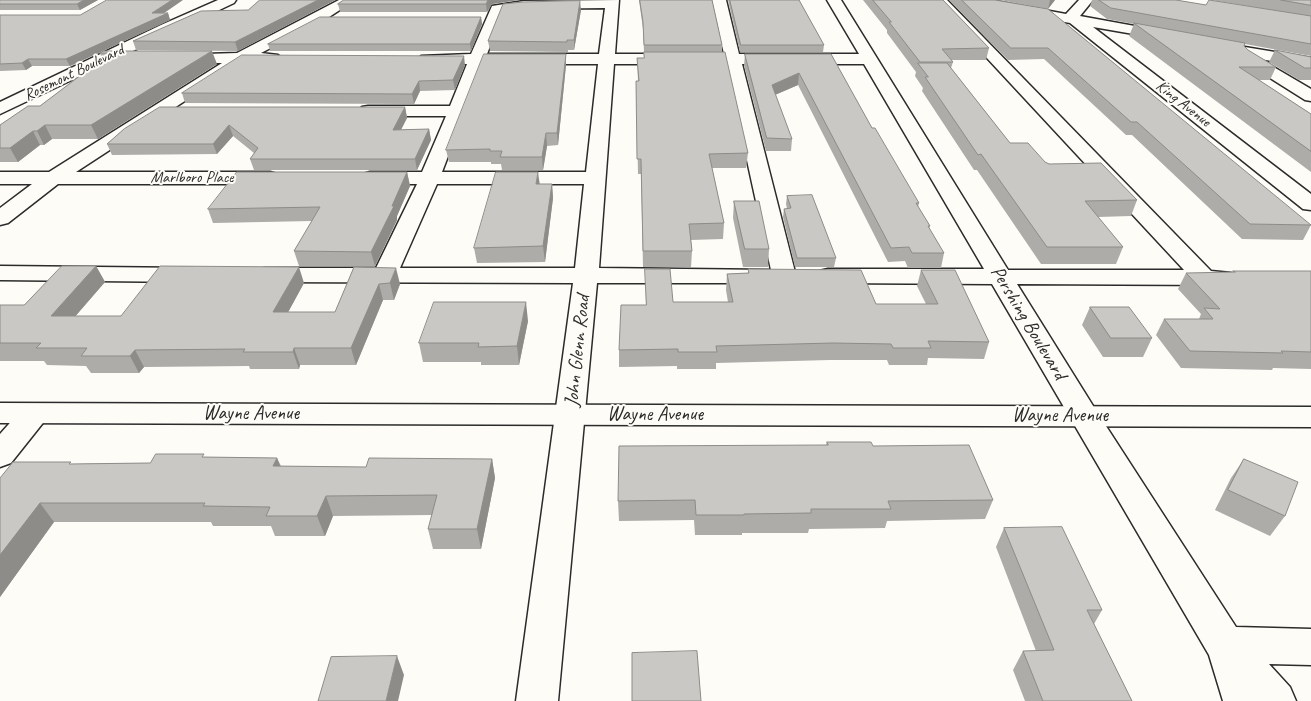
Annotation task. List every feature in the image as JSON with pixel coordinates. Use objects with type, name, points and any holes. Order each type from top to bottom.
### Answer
[{"type":"street","name":"Rosemont Boulevard","points":[[0,109],[104,57],[229,0]]},
{"type":"street","points":[[0,218],[53,178],[240,58],[318,18],[348,0]]},
{"type":"street","points":[[719,0],[784,276]]},
{"type":"street","name":"Pershing Boulevard","points":[[834,0],[1084,416],[1225,645],[1275,701]]},
{"type":"street","points":[[940,0],[1204,278]]},
{"type":"street","points":[[968,0],[1186,40]]},
{"type":"street","points":[[1073,18],[1073,14],[1086,0]]},
{"type":"street","points":[[384,276],[430,178],[497,9],[524,5],[612,2]]},
{"type":"street","name":"John Glenn Road","points":[[537,701],[571,415],[612,2]]},
{"type":"street","points":[[318,18],[348,18]]},
{"type":"street","points":[[475,18],[495,18]]},
{"type":"street","name":"King Avenue","points":[[1073,18],[1311,204]]},
{"type":"street","points":[[1205,44],[1311,63]]},
{"type":"street","points":[[1234,49],[1311,96]]},
{"type":"street","points":[[104,57],[143,58]]},
{"type":"street","points":[[162,58],[289,58]]},
{"type":"street","points":[[408,58],[870,59]]},
{"type":"street","points":[[159,110],[189,110]]},
{"type":"street","points":[[348,111],[457,111]]},
{"type":"street","name":"Marlboro Place","points":[[0,178],[291,178]]},
{"type":"street","points":[[351,178],[594,178]]},
{"type":"street","points":[[0,273],[217,275]]},
{"type":"street","points":[[246,275],[1243,278]]},
{"type":"street","name":"Wayne Avenue","points":[[0,413],[1311,417]]},
{"type":"street","points":[[0,455],[35,414]]},
{"type":"street","points":[[1225,645],[1311,647]]},
{"type":"street","name":"Pershing Boulevard","points":[[1225,645],[1244,701]]},
{"type":"building","points":[[0,0],[84,0],[77,4],[0,4]]},
{"type":"building","points":[[107,0],[172,0],[152,13],[168,13],[66,59],[28,59],[22,63],[0,64],[0,15],[80,15]]},
{"type":"building","points":[[260,0],[318,0],[235,42],[133,41],[201,11],[248,10]]},
{"type":"building","points":[[344,0],[488,0],[486,4],[338,4]]},
{"type":"building","points":[[640,0],[712,0],[722,45],[644,45]]},
{"type":"building","points":[[730,0],[799,0],[824,45],[741,45]]},
{"type":"building","points":[[873,0],[943,0],[989,48],[942,49],[953,62],[920,62]]},
{"type":"building","points":[[962,0],[995,0],[1048,9],[1311,225],[1250,224],[1137,122],[1131,122],[1048,48],[1011,48]]},
{"type":"building","points":[[1099,0],[1176,0],[1206,5],[1209,0],[1311,16],[1311,44],[1111,8]]},
{"type":"building","points":[[1281,0],[1311,0],[1311,5]]},
{"type":"building","points":[[580,1],[574,40],[567,40],[567,42],[488,41],[503,4]]},
{"type":"building","points":[[320,17],[481,17],[470,44],[268,44]]},
{"type":"building","points":[[1134,23],[1245,43],[1244,46],[1248,50],[1276,67],[1239,67],[1311,114],[1311,151]]},
{"type":"building","points":[[1275,50],[1311,57],[1311,68],[1305,68]]},
{"type":"building","points":[[104,51],[212,51],[91,125],[45,125],[37,131],[33,131],[10,148],[0,148],[0,125],[28,106],[40,106],[110,53],[100,53]]},
{"type":"building","points":[[644,52],[725,52],[748,153],[709,154],[724,223],[689,224],[692,251],[643,251],[641,159],[637,159],[636,81],[639,81],[637,58],[644,58]]},
{"type":"building","points":[[484,54],[566,54],[557,133],[546,133],[542,157],[500,157],[502,151],[490,151],[490,149],[446,150]]},
{"type":"building","points":[[745,54],[831,54],[872,128],[875,128],[919,203],[916,203],[944,253],[912,253],[909,247],[891,248],[799,73],[772,85],[792,139],[767,138]]},
{"type":"building","points":[[242,55],[464,56],[453,80],[419,81],[412,94],[182,93]]},
{"type":"building","points":[[918,63],[947,63],[1010,143],[1028,143],[1049,164],[1101,163],[1137,200],[1085,201],[1123,247],[1047,247],[981,154],[978,155],[925,77],[928,77]]},
{"type":"building","points":[[160,107],[405,107],[393,130],[429,129],[415,159],[250,159],[258,148],[229,125],[213,144],[107,144],[124,129]]},
{"type":"building","points":[[237,172],[407,172],[392,206],[394,206],[371,252],[294,251],[320,207],[208,209]]},
{"type":"building","points":[[496,172],[538,172],[536,184],[552,184],[543,246],[474,248]]},
{"type":"building","points":[[812,195],[836,258],[797,258],[784,209],[791,208],[787,196]]},
{"type":"building","points":[[734,201],[759,201],[769,249],[745,249]]},
{"type":"building","points":[[62,266],[96,266],[51,316],[121,316],[160,266],[299,267],[273,312],[335,312],[354,267],[396,268],[390,283],[379,284],[351,348],[294,348],[293,352],[243,352],[245,349],[135,350],[130,356],[81,356],[87,348],[36,348],[41,343],[0,343],[0,305],[24,305]]},
{"type":"building","points":[[645,269],[670,269],[673,302],[733,302],[727,274],[749,273],[748,269],[861,270],[876,304],[938,304],[921,270],[955,270],[989,342],[928,341],[931,348],[893,348],[891,344],[833,343],[716,346],[717,352],[678,352],[678,349],[619,350],[621,305],[646,305]]},
{"type":"building","points":[[1233,271],[1311,271],[1311,352],[1190,351],[1164,319],[1213,319],[1204,308],[1220,309],[1186,273],[1235,272]]},
{"type":"building","points":[[434,302],[526,302],[517,346],[478,347],[479,343],[419,343]]},
{"type":"building","points":[[1090,307],[1129,307],[1152,338],[1111,338]]},
{"type":"building","points":[[827,442],[871,442],[873,446],[969,445],[993,500],[888,501],[891,509],[811,509],[811,513],[744,515],[696,515],[695,500],[618,501],[619,446],[828,445]]},
{"type":"building","points":[[156,454],[204,454],[202,457],[277,458],[273,466],[366,467],[369,458],[492,459],[477,529],[428,529],[437,495],[326,496],[317,516],[266,516],[270,507],[203,506],[205,503],[40,503],[0,555],[0,478],[13,462],[71,462],[69,464],[150,463]]},
{"type":"building","points":[[1244,459],[1298,482],[1285,516],[1228,490]]},
{"type":"building","points":[[1062,527],[1102,610],[1087,610],[1132,701],[1043,701],[1023,651],[1054,650],[1004,528]]},
{"type":"building","points":[[697,651],[701,701],[632,701],[632,653]]},
{"type":"building","points":[[397,656],[386,701],[318,701],[331,657]]}]
